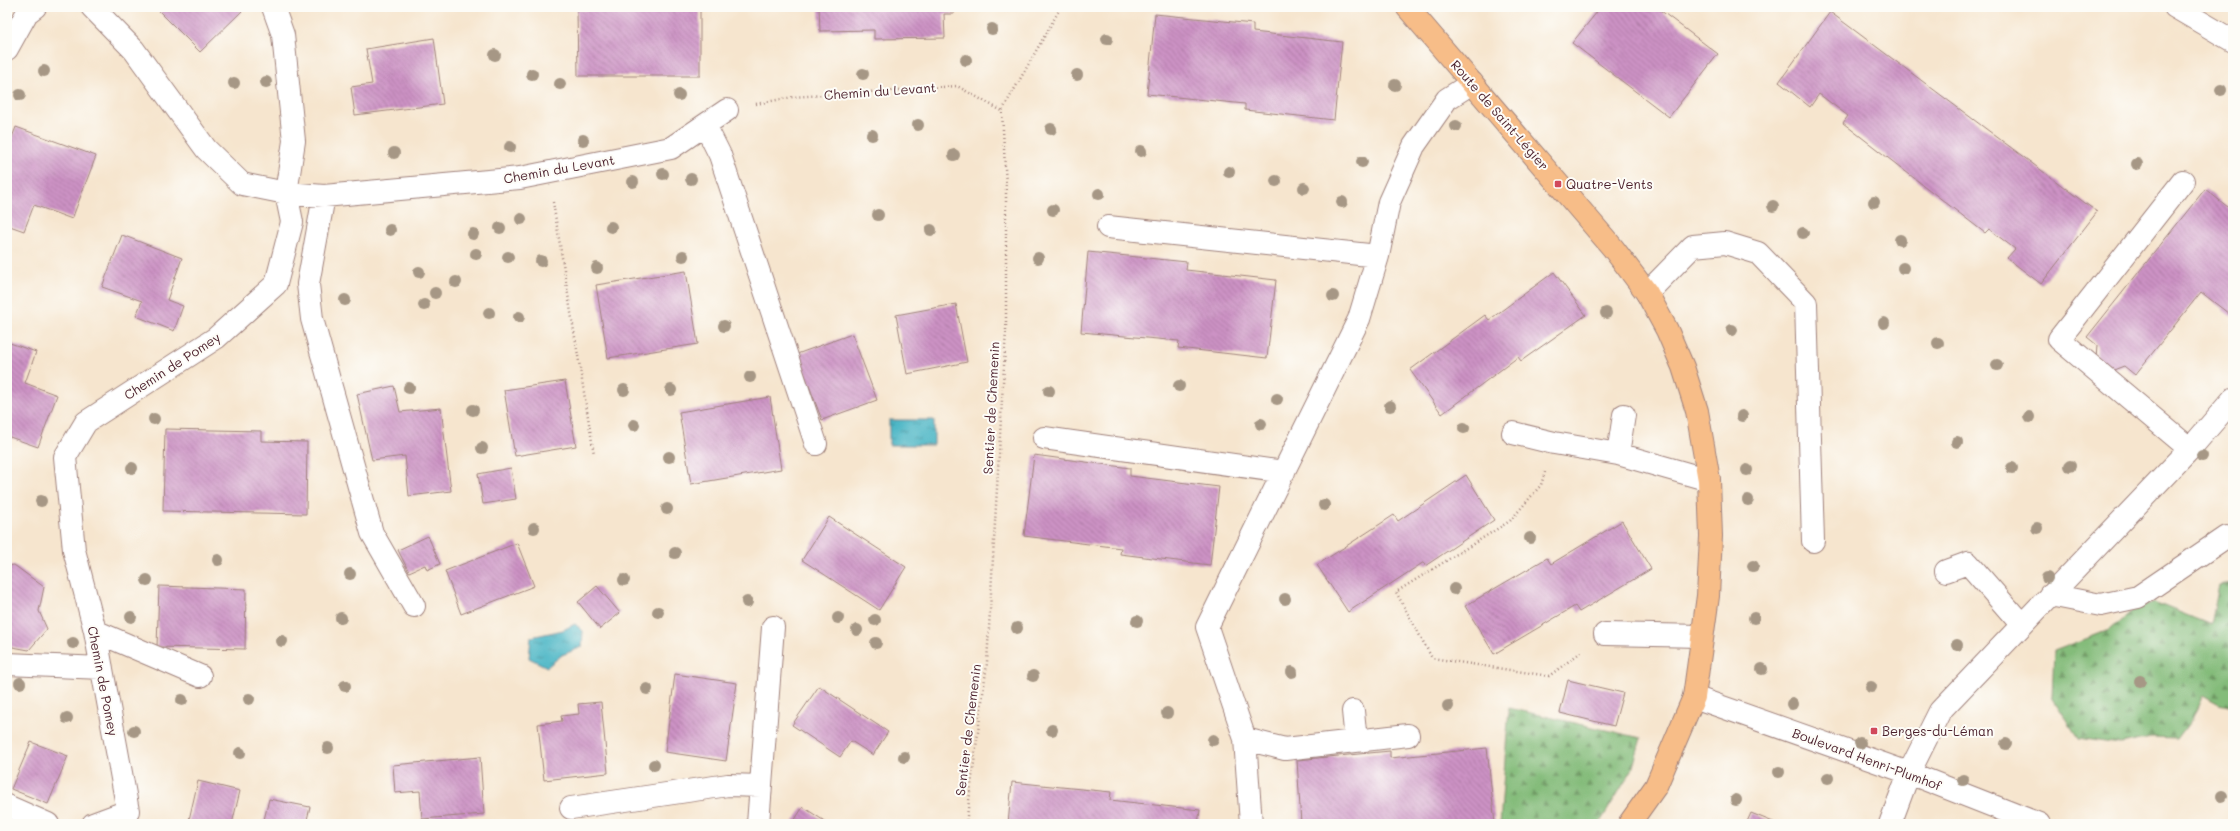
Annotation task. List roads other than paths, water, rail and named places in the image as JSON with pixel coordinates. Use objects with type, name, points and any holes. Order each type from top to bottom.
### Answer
[{"type":"main road","name":"Route de Saint-Légier","points":[[1407,7],[1613,248],[1647,293],[1667,330],[1683,367],[1697,411],[1709,480],[1711,536],[1708,596],[1694,697],[1656,786],[1629,824]]},
{"type":"street","points":[[7,49],[27,13],[35,7]]},
{"type":"street","points":[[92,7],[134,50],[206,149],[242,184],[286,193],[294,141],[283,35],[273,7]]},
{"type":"street","points":[[2175,7],[2233,41]]},
{"type":"street","points":[[1251,824],[1245,739],[1208,627],[1359,319],[1378,256],[1390,202],[1414,146],[1447,99],[1472,83]]},
{"type":"street","name":"Chemin du Levant","points":[[286,193],[324,196],[520,178],[671,148],[726,110]]},
{"type":"street","points":[[705,125],[720,155],[816,444]]},
{"type":"street","points":[[2184,181],[2059,339],[2190,449]]},
{"type":"street","name":"Chemin de Pomey","points":[[92,824],[133,817],[95,631],[74,550],[65,457],[86,422],[216,338],[276,284],[292,222],[286,193]]},
{"type":"street","points":[[324,196],[308,284],[312,319],[372,533],[414,606]]},
{"type":"street","points":[[1108,227],[1237,232],[1378,256]]},
{"type":"street","points":[[1647,293],[1693,246],[1725,243],[1758,254],[1806,303],[1813,541]]},
{"type":"street","points":[[1890,824],[1909,773],[1940,711],[2190,449],[2233,399]]},
{"type":"street","points":[[1618,454],[1624,415]]},
{"type":"street","points":[[1513,433],[1554,443],[1618,454],[1709,480]]},
{"type":"street","points":[[1044,438],[1165,449],[1284,472]]},
{"type":"street","points":[[2050,595],[2101,605],[2138,597],[2226,537]]},
{"type":"street","points":[[1946,571],[1968,563],[2022,625]]},
{"type":"street","points":[[758,824],[772,627]]},
{"type":"street","points":[[95,631],[200,676]]},
{"type":"street","points":[[1605,634],[1702,636]]},
{"type":"street","points":[[7,664],[102,668]]},
{"type":"street","name":"Boulevard Henri-Plumhof","points":[[1694,697],[1909,773],[2040,824]]},
{"type":"street","points":[[1353,711],[1356,741]]},
{"type":"street","points":[[1245,739],[1285,749],[1408,735]]},
{"type":"street","points":[[571,808],[728,785],[761,786]]},
{"type":"street","points":[[7,806],[48,824]]},
{"type":"water","points":[[889,420],[934,420],[934,445],[889,445]]},
{"type":"water","points":[[575,624],[583,631],[582,647],[562,655],[547,667],[529,658],[531,637],[563,630]]},
{"type":"place","name":"Quatre-Vents","points":[[1558,184]]},
{"type":"place","name":"Berges-du-Léman","points":[[1874,731]]}]
